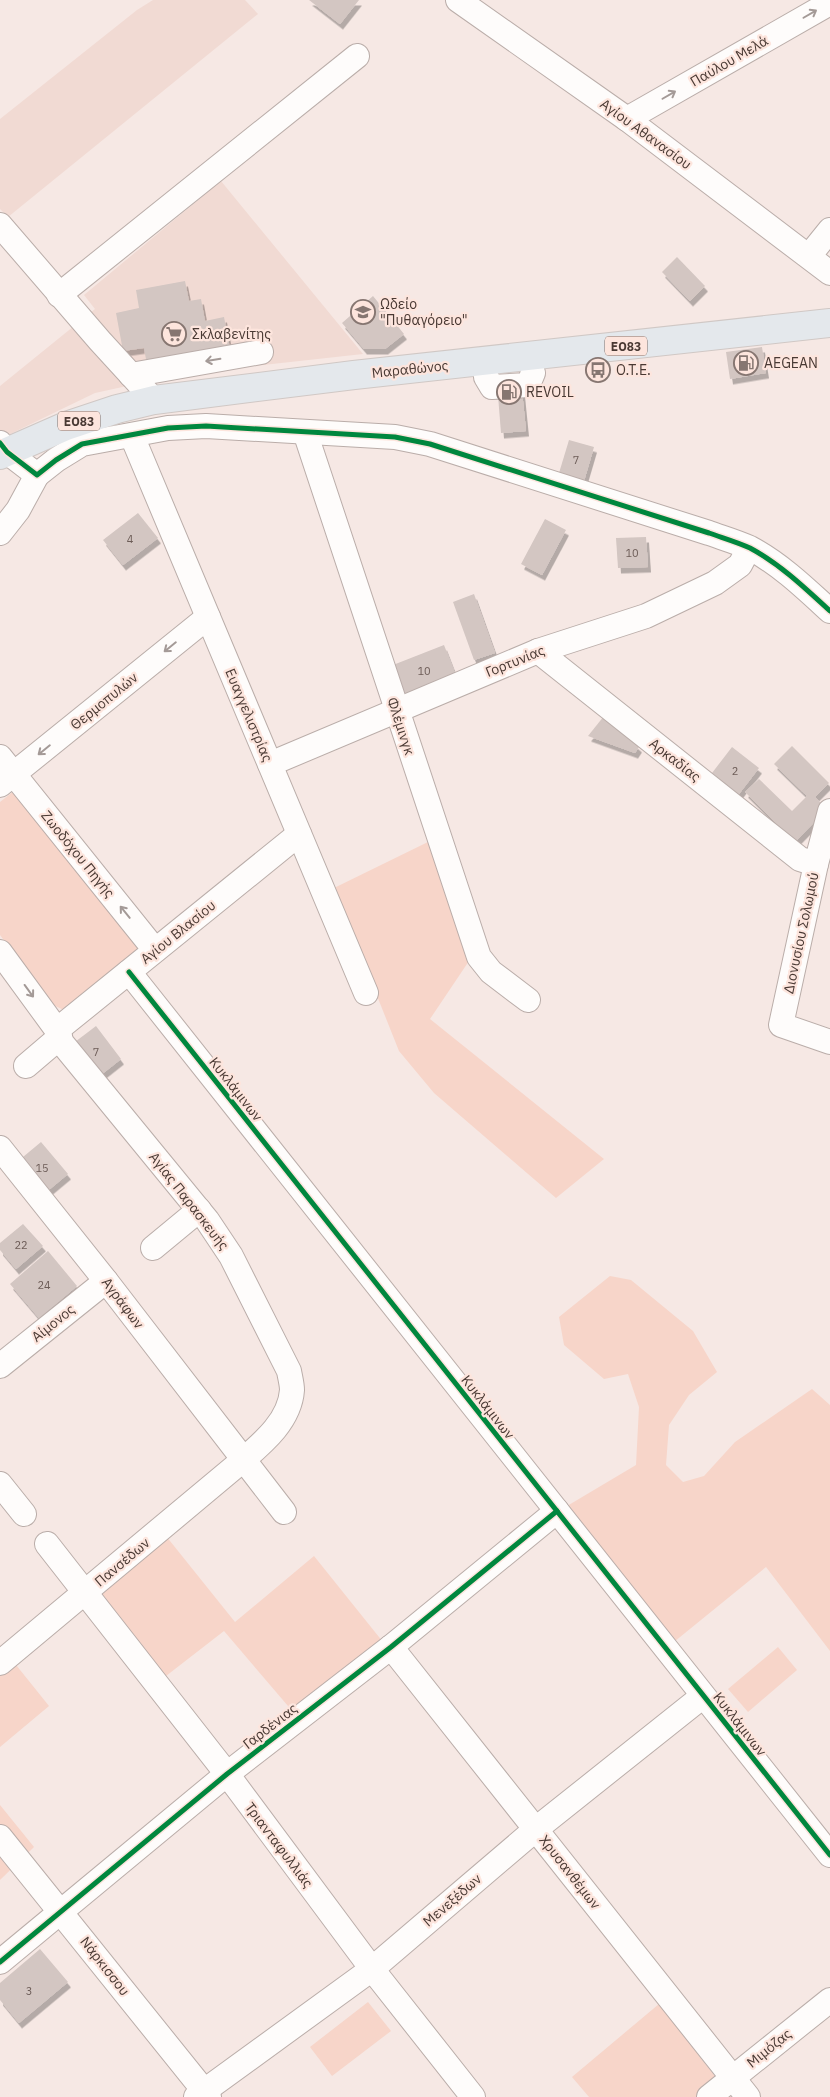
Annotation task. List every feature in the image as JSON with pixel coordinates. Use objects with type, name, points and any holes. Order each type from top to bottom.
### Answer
[{"type":"main road","name":"Μαραθώνος","points":[[2,450],[117,409],[154,400],[354,375],[830,323]]},
{"type":"street","name":"Αγίου Αθανασίου","points":[[458,0],[627,119],[830,273]]},
{"type":"street","name":"Παύλου Μελά","points":[[627,119],[830,3]]},
{"type":"street","points":[[59,294],[357,56]]},
{"type":"street","points":[[0,225],[154,400]]},
{"type":"street","points":[[809,256],[830,230]]},
{"type":"street","points":[[131,375],[261,352]]},
{"type":"street","points":[[486,377],[492,387],[528,385],[533,373]]},
{"type":"street","points":[[0,532],[18,510],[37,475],[56,460],[82,444],[168,428],[206,426],[395,437],[430,444],[709,533],[749,548],[772,561],[830,610]]},
{"type":"street","name":"Φλέμινγκ","points":[[305,432],[479,957],[491,972],[528,1000]]},
{"type":"street","name":"Ευαγγελιστρίας","points":[[132,436],[366,993]]},
{"type":"street","points":[[2,450],[37,475]]},
{"type":"street","name":"Γορτυνίας","points":[[270,764],[538,651],[646,616],[714,583],[740,565],[749,548]]},
{"type":"street","name":"Θερμοπυλών","points":[[5,772],[208,617]]},
{"type":"street","name":"Αρκαδίας","points":[[538,651],[800,859],[816,864]]},
{"type":"street","name":"Ζωοδόχου Πηγής","points":[[5,772],[156,950]]},
{"type":"street","name":"Διονυσίου Σολωμού","points":[[830,811],[816,864],[781,1025],[830,1042]]},
{"type":"street","name":"Αγίου Βλασίου","points":[[26,1066],[128,972],[299,834]]},
{"type":"street","name":"Αγίας Παρασκευής","points":[[0,952],[59,1034],[62,1043],[199,1210],[231,1256],[289,1371],[292,1390],[288,1408],[272,1434],[243,1460]]},
{"type":"street","name":"Κυκλάμινων","points":[[128,972],[830,1855]]},
{"type":"street","name":"Αγράφων","points":[[0,1148],[106,1280],[284,1512]]},
{"type":"street","points":[[153,1248],[199,1210]]},
{"type":"street","name":"Αίμονος","points":[[0,1366],[106,1280]]},
{"type":"street","name":"Πανσέδων","points":[[0,1663],[243,1460]]},
{"type":"street","points":[[0,1484],[24,1514]]},
{"type":"street","name":"Γαρδένιας","points":[[0,1962],[60,1910],[227,1774],[391,1647],[556,1511]]},
{"type":"street","name":"Τριανταφυλλιάς","points":[[47,1544],[227,1774],[372,1969],[473,2097]]},
{"type":"street","name":"Χρυσανθέμων","points":[[391,1647],[748,2097]]},
{"type":"street","name":"Μενεξέδων","points":[[203,2095],[372,1969],[536,1829],[703,1696]]},
{"type":"street","name":"Νάρκισσου","points":[[0,1837],[60,1910],[203,2095]]},
{"type":"street","name":"Μιμόζας","points":[[709,2097],[830,2000]]},
{"type":"shaded area","points":[[153,0],[245,0],[258,14],[8,217],[0,209],[0,119],[137,10]]},
{"type":"shaded area","points":[[221,181],[363,354],[182,374],[95,393],[4,437],[0,432],[0,386],[95,309],[84,295]]},
{"type":"shaded area","points":[[14,791],[143,948],[68,1012],[51,1004],[0,935],[0,802]]},
{"type":"shaded area","points":[[430,841],[471,958],[430,1019],[604,1159],[556,1198],[434,1093],[399,1051],[334,888]]},
{"type":"shaded area","points":[[610,1276],[631,1280],[693,1331],[717,1372],[689,1395],[669,1425],[666,1465],[683,1482],[704,1476],[735,1442],[812,1389],[830,1405],[830,1651],[766,1567],[669,1646],[562,1509],[636,1465],[639,1407],[628,1374],[604,1379],[564,1345],[559,1317]]},
{"type":"shaded area","points":[[166,1536],[235,1622],[314,1556],[383,1642],[294,1713],[224,1631],[166,1676],[98,1592]]},
{"type":"shaded area","points":[[0,1645],[49,1706],[0,1747]]},
{"type":"shaded area","points":[[778,1647],[797,1670],[748,1712],[728,1689]]},
{"type":"shaded area","points":[[0,1805],[34,1847],[0,1880]]},
{"type":"shaded area","points":[[368,2002],[391,2031],[332,2076],[310,2047]]},
{"type":"shaded area","points":[[659,2004],[731,2097],[589,2097],[572,2077]]},
{"type":"building","points":[[309,0],[359,0],[340,24]]},
{"type":"building","points":[[677,257],[705,286],[690,301],[662,272]]},
{"type":"building","name":"Σκλαβενίτης","points":[[185,281],[189,301],[201,299],[205,321],[224,317],[231,354],[208,350],[169,356],[170,361],[147,365],[144,348],[123,351],[116,313],[139,308],[136,290]]},
{"type":"building","points":[[373,296],[404,334],[385,349],[364,349],[342,323]]},
{"type":"building","name":"AEGEAN","points":[[762,347],[766,373],[730,379],[726,352]]},
{"type":"building","points":[[521,381],[526,431],[501,433],[497,383]]},
{"type":"building","points":[[569,440],[594,447],[584,481],[559,473]]},
{"type":"building","points":[[138,513],[158,538],[123,565],[103,540]]},
{"type":"building","points":[[545,519],[566,530],[542,575],[521,564]]},
{"type":"building","points":[[646,537],[648,567],[618,568],[616,538]]},
{"type":"building","points":[[474,594],[495,653],[474,660],[453,602]]},
{"type":"building","points":[[444,645],[456,676],[405,696],[393,665]]},
{"type":"building","points":[[604,716],[639,747],[635,753],[588,736]]},
{"type":"building","points":[[792,746],[829,783],[815,797],[827,809],[795,842],[745,792],[759,779],[792,811],[807,796],[774,764]]},
{"type":"building","points":[[732,747],[759,768],[739,794],[712,773]]},
{"type":"building","points":[[96,1026],[121,1059],[97,1078],[71,1045]]},
{"type":"building","points":[[41,1142],[68,1174],[44,1194],[17,1162]]},
{"type":"building","points":[[23,1224],[43,1246],[16,1269],[0,1250],[0,1243]]},
{"type":"building","points":[[48,1251],[77,1286],[39,1318],[10,1284]]},
{"type":"building","points":[[40,1949],[68,1982],[19,2023],[0,2000],[0,1983]]},
{"type":"cycle path","points":[[0,443],[7,452],[37,475],[56,460],[82,444],[168,428],[206,426],[395,437],[430,444],[709,533],[750,548],[782,569],[830,611]]},
{"type":"cycle path","points":[[129,972],[830,1855]]},
{"type":"cycle path","points":[[0,1962],[227,1774],[391,1647],[557,1511]]},
{"type":"place","name":"Ωδείο \"Πυθαγόρειο\"","points":[[363,312]]},
{"type":"place","name":"Σκλαβενίτης","points":[[174,334]]},
{"type":"place","name":"AEGEAN","points":[[746,363]]},
{"type":"place","name":"Ο.Τ.Ε.","points":[[598,370]]},
{"type":"place","name":"REVOIL","points":[[509,392]]}]
